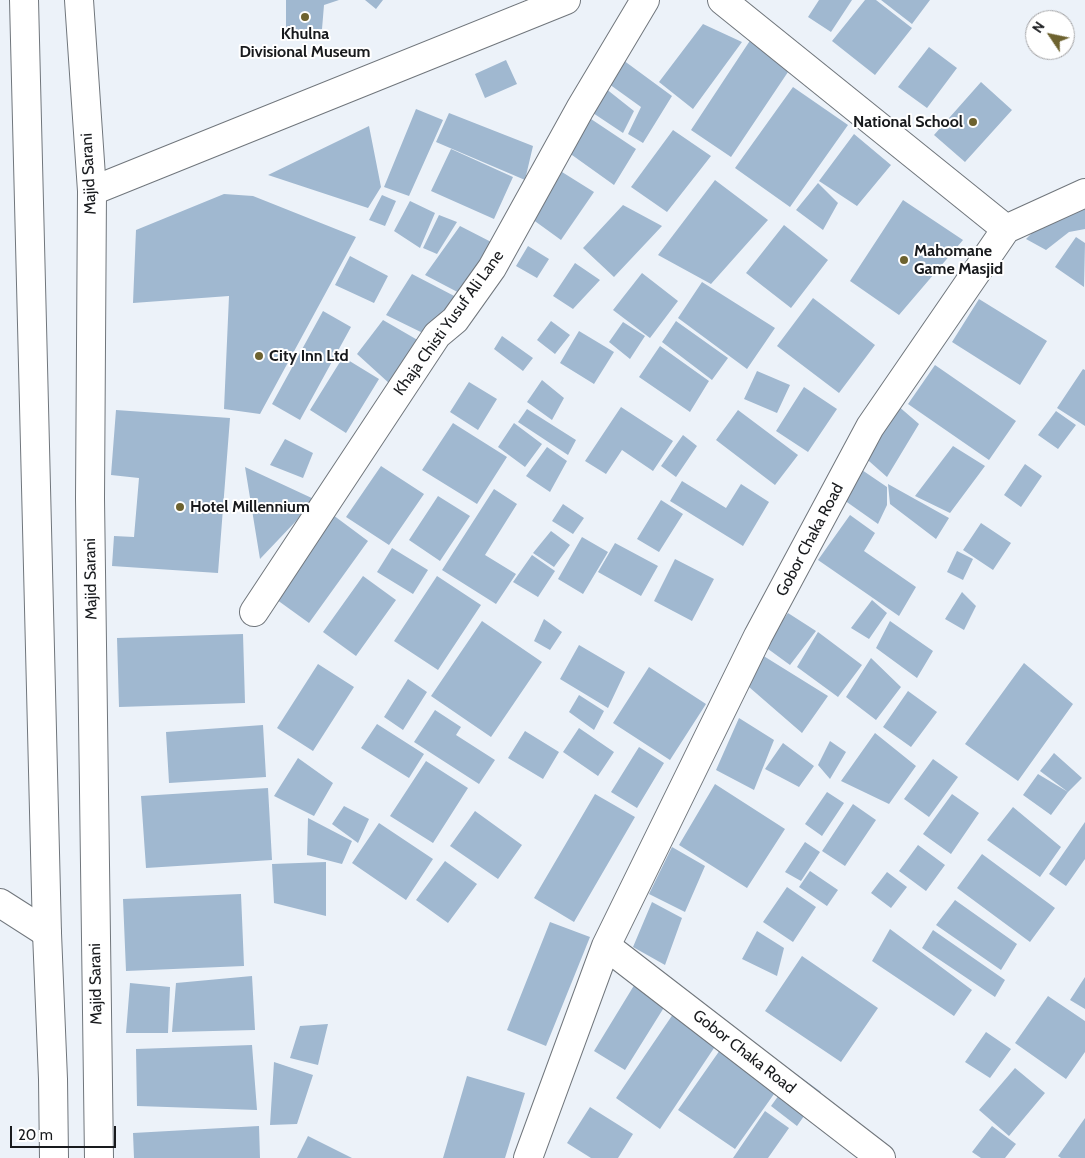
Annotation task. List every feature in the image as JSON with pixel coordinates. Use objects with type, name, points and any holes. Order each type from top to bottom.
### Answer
[{"type":"street","points":[[24,0],[54,1158]]},
{"type":"street","name":"Majid Sarani","points":[[78,0],[92,191],[90,498],[99,1158]]},
{"type":"street","points":[[92,191],[566,0]]},
{"type":"street","name":"Khaja Chisti Yusuf Ali Lane","points":[[254,612],[436,335],[455,320],[492,268],[580,109],[645,0]]},
{"type":"street","points":[[722,0],[1006,229],[1085,193]]},
{"type":"street","name":"Gobor Chaka Road","points":[[528,1158],[606,946],[758,636],[870,427],[1006,229]]},
{"type":"street","points":[[0,903],[47,933]]},
{"type":"street","name":"Gobor Chaka Road","points":[[606,946],[881,1158]]},
{"type":"building","name":"Khulna Divisional Museum","points":[[286,0],[339,0],[324,5],[322,29],[286,31]]},
{"type":"building","name":"Khulna Divisional Museum","points":[[365,0],[383,0],[376,9]]},
{"type":"building","points":[[819,0],[852,0],[831,32],[808,17]]},
{"type":"building","points":[[865,0],[876,0],[912,28],[875,75],[832,41]]},
{"type":"building","points":[[881,0],[930,0],[912,24]]},
{"type":"building","points":[[703,24],[742,42],[693,109],[659,82]]},
{"type":"building","points":[[753,36],[794,63],[731,157],[691,130]]},
{"type":"building","points":[[929,47],[957,68],[927,108],[898,87]]},
{"type":"building","points":[[506,60],[517,84],[485,98],[475,74]]},
{"type":"building","points":[[623,60],[672,96],[643,143],[628,134],[641,107],[609,84]]},
{"type":"building","name":"National School","points":[[981,82],[1012,110],[965,162],[934,135]]},
{"type":"building","points":[[793,87],[848,125],[790,207],[735,168]]},
{"type":"building","points":[[605,88],[634,111],[623,133],[590,111]]},
{"type":"building","points":[[416,109],[443,120],[409,196],[384,187]]},
{"type":"building","points":[[449,113],[533,146],[525,180],[436,142]]},
{"type":"building","points":[[585,115],[636,149],[614,185],[565,150]]},
{"type":"building","points":[[369,126],[381,187],[368,208],[268,175]]},
{"type":"building","points":[[673,130],[711,156],[667,212],[631,187]]},
{"type":"building","points":[[854,134],[891,165],[857,206],[819,181]]},
{"type":"building","points":[[451,149],[513,177],[494,219],[431,191]]},
{"type":"building","points":[[562,172],[594,192],[561,240],[532,219]]},
{"type":"building","points":[[715,180],[768,220],[711,284],[658,255]]},
{"type":"building","points":[[818,183],[838,203],[823,230],[796,210]]},
{"type":"building","name":"City Inn Ltd","points":[[224,194],[253,196],[356,237],[260,414],[224,409],[229,296],[133,303],[136,230]]},
{"type":"building","points":[[382,195],[396,201],[385,226],[369,220]]},
{"type":"building","name":"Mahomane Game Masjid","points":[[903,200],[963,240],[899,315],[850,281]]},
{"type":"building","points":[[410,201],[435,213],[420,248],[394,231]]},
{"type":"building","points":[[623,205],[662,226],[614,277],[583,248]]},
{"type":"building","points":[[1085,208],[1085,229],[1069,232],[1046,250],[1026,239],[1044,221]]},
{"type":"building","points":[[439,215],[457,222],[437,254],[423,248]]},
{"type":"building","points":[[784,225],[828,260],[791,308],[746,273]]},
{"type":"building","points":[[460,226],[497,245],[467,297],[425,275]]},
{"type":"building","points":[[1076,237],[1085,243],[1084,287],[1055,267]]},
{"type":"building","points":[[528,246],[549,259],[537,278],[516,266]]},
{"type":"building","points":[[350,256],[388,276],[374,303],[335,285]]},
{"type":"building","points":[[575,263],[600,280],[573,309],[553,296]]},
{"type":"building","points":[[642,273],[678,301],[650,338],[613,310]]},
{"type":"building","points":[[412,274],[460,299],[431,337],[386,315]]},
{"type":"building","points":[[702,282],[775,328],[747,369],[678,318]]},
{"type":"building","points":[[813,298],[875,345],[839,393],[777,346]]},
{"type":"building","points":[[979,299],[1047,341],[1020,385],[952,342]]},
{"type":"building","points":[[323,311],[351,327],[300,420],[272,404]]},
{"type":"building","points":[[383,320],[421,342],[390,384],[357,354]]},
{"type":"building","points":[[551,321],[570,335],[555,354],[537,340]]},
{"type":"building","points":[[676,321],[728,358],[712,380],[662,342]]},
{"type":"building","points":[[623,322],[645,336],[630,359],[609,342]]},
{"type":"building","points":[[579,331],[614,352],[594,384],[560,363]]},
{"type":"building","points":[[502,336],[533,358],[523,371],[494,349]]},
{"type":"building","points":[[660,346],[709,381],[690,412],[639,377]]},
{"type":"building","points":[[343,357],[379,379],[346,433],[310,410]]},
{"type":"building","points":[[935,365],[1016,421],[989,460],[908,404]]},
{"type":"building","points":[[1083,369],[1085,370],[1085,426],[1057,408]]},
{"type":"building","points":[[757,371],[790,385],[777,413],[744,399]]},
{"type":"building","points":[[542,380],[564,398],[552,420],[527,402]]},
{"type":"building","points":[[469,382],[497,399],[478,430],[450,412]]},
{"type":"building","points":[[804,387],[837,409],[808,452],[776,431]]},
{"type":"building","points":[[897,405],[919,424],[887,477],[861,454]]},
{"type":"building","points":[[621,407],[673,441],[653,471],[622,450],[606,474],[585,461]]},
{"type":"building","points":[[527,409],[576,440],[568,455],[518,422]]},
{"type":"building","name":"Hotel Millennium","points":[[116,410],[230,418],[218,573],[112,566],[114,536],[134,537],[139,478],[111,475]]},
{"type":"building","points":[[738,410],[798,455],[775,485],[716,440]]},
{"type":"building","points":[[1056,411],[1076,425],[1058,449],[1038,435]]},
{"type":"building","points":[[453,423],[507,457],[477,504],[422,470]]},
{"type":"building","points":[[514,423],[542,444],[525,467],[498,447]]},
{"type":"building","points":[[683,435],[697,446],[676,477],[661,466]]},
{"type":"building","points":[[285,439],[313,453],[303,478],[270,465]]},
{"type":"building","points":[[953,446],[985,466],[950,513],[915,496]]},
{"type":"building","points":[[547,447],[567,461],[550,492],[526,476]]},
{"type":"building","points":[[1025,464],[1042,476],[1021,507],[1004,495]]},
{"type":"building","points":[[381,466],[424,494],[389,545],[346,517]]},
{"type":"building","points":[[245,467],[316,500],[260,559]]},
{"type":"building","points":[[862,470],[887,487],[887,505],[878,524],[844,500]]},
{"type":"building","points":[[682,481],[726,508],[741,484],[769,502],[743,546],[670,501]]},
{"type":"building","points":[[888,484],[949,518],[936,539],[890,504]]},
{"type":"building","points":[[494,489],[517,504],[485,555],[516,574],[496,604],[442,570]]},
{"type":"building","points":[[438,496],[470,516],[440,561],[409,540]]},
{"type":"building","points":[[661,500],[683,514],[659,552],[637,539]]},
{"type":"building","points":[[563,504],[584,518],[573,534],[552,521]]},
{"type":"building","points":[[333,515],[368,541],[309,623],[273,597]]},
{"type":"building","points":[[850,515],[875,533],[864,551],[916,587],[899,616],[818,560]]},
{"type":"building","points":[[981,523],[1011,543],[993,570],[963,550]]},
{"type":"building","points":[[551,531],[570,545],[554,567],[533,553]]},
{"type":"building","points":[[582,537],[608,552],[583,594],[558,579]]},
{"type":"building","points":[[615,543],[658,566],[641,596],[598,572]]},
{"type":"building","points":[[392,548],[428,570],[413,594],[377,572]]},
{"type":"building","points":[[957,551],[973,559],[963,580],[947,572]]},
{"type":"building","points":[[532,555],[555,571],[538,597],[513,582]]},
{"type":"building","points":[[675,559],[714,579],[692,621],[654,601]]},
{"type":"building","points":[[363,576],[396,600],[356,656],[323,632]]},
{"type":"building","points":[[437,576],[481,605],[438,670],[394,641]]},
{"type":"building","points":[[962,592],[976,606],[964,630],[945,619]]},
{"type":"building","points":[[872,600],[887,613],[869,639],[851,628]]},
{"type":"building","points":[[788,613],[816,631],[790,665],[764,646]]},
{"type":"building","points":[[544,619],[562,632],[550,650],[534,641]]},
{"type":"building","points":[[482,621],[542,662],[491,737],[431,696]]},
{"type":"building","points":[[890,621],[933,651],[917,678],[876,648]]},
{"type":"building","points":[[818,632],[862,665],[838,697],[797,667]]},
{"type":"building","points":[[243,634],[245,703],[119,707],[117,638]]},
{"type":"building","points":[[579,645],[625,672],[608,708],[560,679]]},
{"type":"building","points":[[762,655],[828,696],[802,733],[749,687]]},
{"type":"building","points":[[871,658],[901,687],[876,720],[846,697]]},
{"type":"building","points":[[1024,663],[1073,704],[1018,781],[965,744]]},
{"type":"building","points":[[318,664],[354,687],[313,751],[277,728]]},
{"type":"building","points":[[649,667],[706,704],[670,760],[613,723]]},
{"type":"building","points":[[408,679],[427,692],[403,730],[384,717]]},
{"type":"building","points":[[908,691],[937,712],[911,747],[883,727]]},
{"type":"building","points":[[579,695],[604,711],[594,730],[569,712]]},
{"type":"building","points":[[435,710],[461,727],[456,735],[495,760],[479,784],[414,742]]},
{"type":"building","points":[[739,718],[774,740],[754,790],[716,770]]},
{"type":"building","points":[[377,724],[424,754],[409,778],[361,748]]},
{"type":"building","points":[[263,725],[266,777],[169,783],[166,732]]},
{"type":"building","points":[[579,728],[614,752],[598,776],[563,752]]},
{"type":"building","points":[[525,731],[559,752],[543,779],[508,758]]},
{"type":"building","points":[[875,733],[916,766],[889,804],[841,781]]},
{"type":"building","points":[[830,741],[846,752],[830,779],[818,765]]},
{"type":"building","points":[[783,743],[814,766],[799,787],[765,769]]},
{"type":"building","points":[[639,747],[664,763],[637,808],[611,792]]},
{"type":"building","points":[[1054,753],[1082,778],[1068,792],[1040,771]]},
{"type":"building","points":[[298,758],[333,783],[314,816],[274,796]]},
{"type":"building","points":[[933,759],[958,777],[929,817],[904,799]]},
{"type":"building","points":[[426,761],[468,788],[433,843],[390,816]]},
{"type":"building","points":[[1038,774],[1068,792],[1051,815],[1023,795]]},
{"type":"building","points":[[715,784],[785,829],[747,888],[679,845]]},
{"type":"building","points":[[268,788],[272,860],[146,868],[141,796]]},
{"type":"building","points":[[827,792],[844,803],[822,836],[805,824]]},
{"type":"building","points":[[595,794],[635,817],[574,922],[534,898]]},
{"type":"building","points":[[952,794],[979,813],[951,854],[923,834]]},
{"type":"building","points":[[853,804],[876,820],[845,866],[822,851]]},
{"type":"building","points":[[344,806],[369,819],[358,843],[332,824]]},
{"type":"building","points":[[1013,807],[1061,847],[1040,877],[987,840]]},
{"type":"building","points":[[475,811],[522,845],[498,879],[450,846]]},
{"type":"building","points":[[308,818],[352,841],[342,864],[307,855]]},
{"type":"building","points":[[1085,822],[1085,859],[1066,886],[1049,874]]},
{"type":"building","points":[[379,823],[433,859],[406,900],[352,863]]},
{"type":"building","points":[[805,842],[820,852],[801,881],[785,872]]},
{"type":"building","points":[[918,845],[945,865],[926,891],[899,871]]},
{"type":"building","points":[[672,847],[705,866],[685,912],[649,894]]},
{"type":"building","points":[[982,854],[1055,908],[1030,942],[957,888]]},
{"type":"building","points":[[445,861],[477,884],[448,923],[416,900]]},
{"type":"building","points":[[326,862],[326,916],[274,903],[272,864]]},
{"type":"building","points":[[810,871],[838,890],[827,906],[799,887]]},
{"type":"building","points":[[887,872],[907,887],[891,908],[871,893]]},
{"type":"building","points":[[787,887],[816,907],[793,942],[763,922]]},
{"type":"building","points":[[241,894],[244,966],[126,971],[123,899]]},
{"type":"building","points":[[955,900],[1017,944],[1001,970],[936,925]]},
{"type":"building","points":[[652,902],[682,918],[665,965],[633,947]]},
{"type":"building","points":[[550,922],[590,937],[546,1046],[507,1030]]},
{"type":"building","points":[[890,929],[972,990],[954,1016],[872,961]]},
{"type":"building","points":[[933,930],[1005,980],[995,997],[922,948]]},
{"type":"building","points":[[757,931],[784,948],[777,976],[742,959]]},
{"type":"building","points":[[802,956],[878,1008],[841,1062],[765,1011]]},
{"type":"building","points":[[641,974],[673,993],[625,1070],[594,1051]]},
{"type":"building","points":[[252,976],[255,1030],[172,1032],[176,983]]},
{"type":"building","points":[[1085,977],[1085,1009],[1070,1000]]},
{"type":"building","points":[[130,983],[170,987],[168,1033],[126,1033]]},
{"type":"building","points":[[1048,996],[1085,1021],[1085,1052],[1066,1079],[1015,1043]]},
{"type":"building","points":[[684,998],[728,1027],[660,1129],[616,1098]]},
{"type":"building","points":[[328,1024],[318,1065],[290,1058],[300,1026]]},
{"type":"building","points":[[734,1030],[791,1070],[735,1149],[678,1110]]},
{"type":"building","points":[[986,1032],[1011,1049],[990,1078],[965,1062]]},
{"type":"building","points":[[252,1045],[257,1110],[137,1106],[136,1049]]},
{"type":"building","points":[[274,1062],[313,1075],[297,1124],[270,1125]]},
{"type":"building","points":[[1015,1068],[1045,1093],[1009,1136],[979,1110]]},
{"type":"building","points":[[795,1073],[821,1092],[797,1126],[771,1106]]},
{"type":"building","points":[[467,1076],[525,1093],[505,1158],[443,1158]]},
{"type":"building","points":[[590,1107],[633,1134],[618,1158],[591,1158],[567,1143]]},
{"type":"building","points":[[765,1111],[789,1128],[768,1158],[733,1158]]},
{"type":"building","points":[[1085,1118],[1085,1158],[1061,1158],[1058,1156]]},
{"type":"building","points":[[259,1126],[260,1158],[134,1158],[133,1133]]},
{"type":"building","points":[[992,1126],[1016,1144],[1005,1158],[981,1158],[972,1152]]},
{"type":"building","points":[[308,1136],[352,1158],[297,1158]]},
{"type":"place","name":"Khulna Divisional Museum","points":[[305,17]]},
{"type":"place","name":"National School","points":[[973,122]]},
{"type":"place","name":"Mahomane Game Masjid","points":[[904,260]]},
{"type":"place","name":"City Inn Ltd","points":[[259,356]]},
{"type":"place","name":"Hotel Millennium","points":[[180,507]]}]
